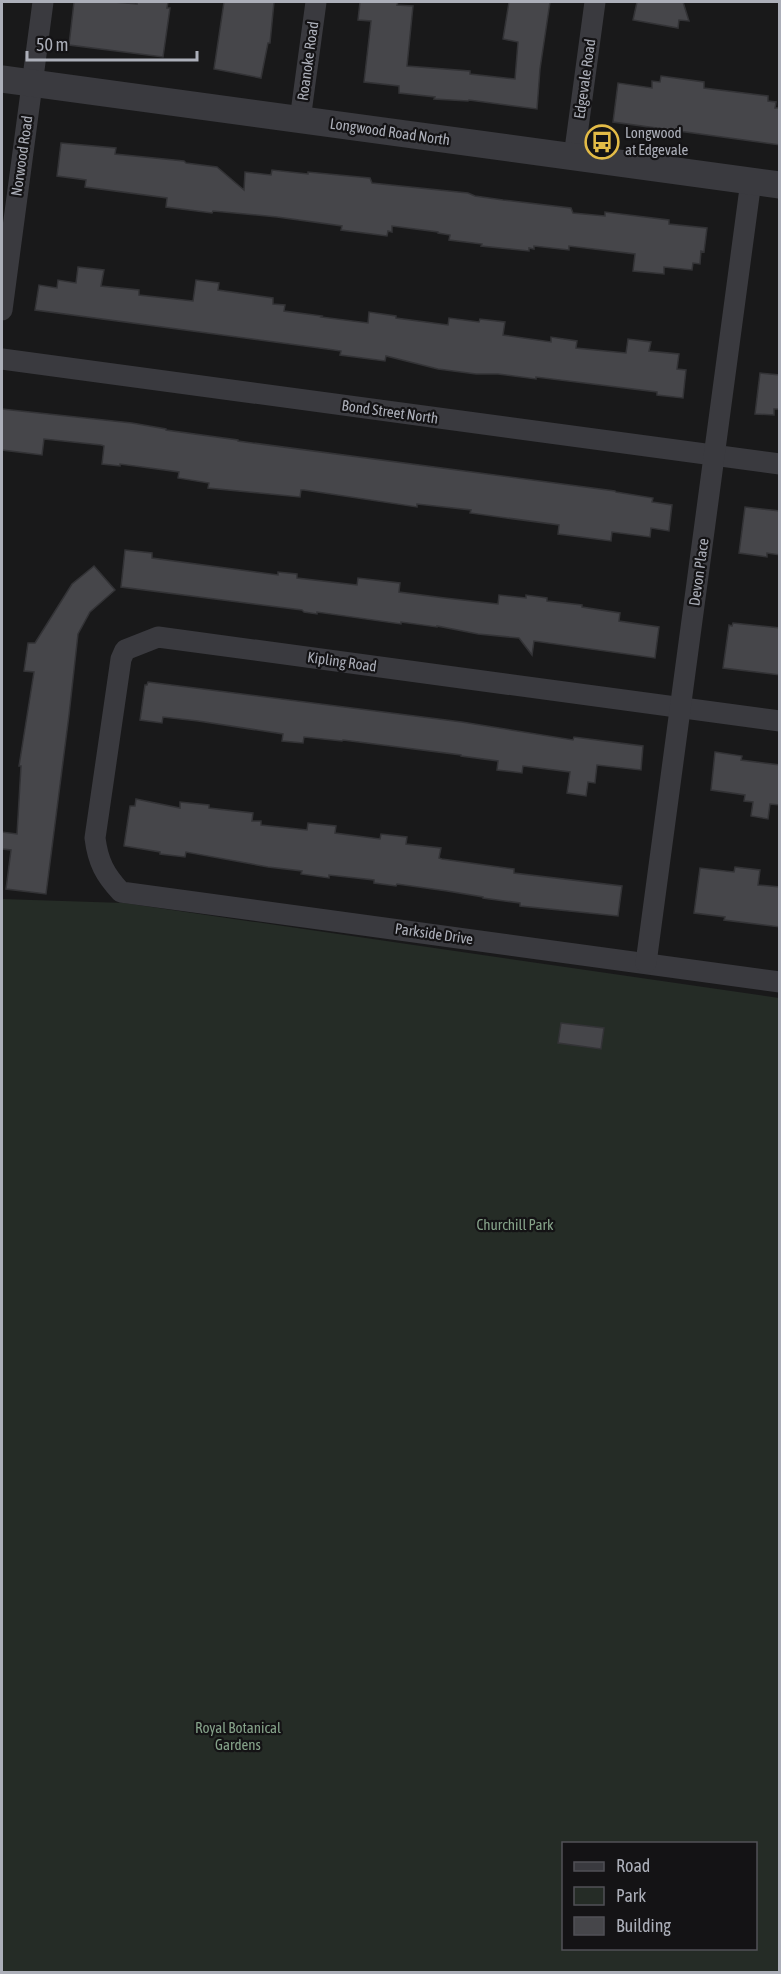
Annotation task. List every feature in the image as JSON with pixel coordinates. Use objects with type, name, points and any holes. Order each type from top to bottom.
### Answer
[{"type":"street","name":"Norwood Road","points":[[2,310],[43,2]]},
{"type":"street","name":"Roanoke Road","points":[[300,120],[316,2]]},
{"type":"street","name":"Edgevale Road","points":[[574,157],[595,2]]},
{"type":"street","name":"Longwood Road North","points":[[2,80],[780,185]]},
{"type":"street","name":"Devon Place","points":[[646,963],[751,181]]},
{"type":"street","name":"Bond Street North","points":[[2,359],[780,464]]},
{"type":"street","name":"Kipling Road","points":[[102,866],[97,857],[95,838],[121,658],[125,650],[158,637],[780,721]]},
{"type":"street","name":"Parkside Drive","points":[[102,866],[121,892],[780,982]]},
{"type":"green space","points":[[2,899],[124,903],[779,998],[779,1972],[2,1972]]},
{"type":"building","points":[[74,2],[137,4],[137,2],[168,2],[167,8],[170,8],[163,57],[69,45]]},
{"type":"building","points":[[224,2],[274,2],[270,43],[268,43],[261,78],[214,69]]},
{"type":"building","points":[[360,2],[398,2],[397,5],[413,6],[407,66],[470,71],[470,74],[515,79],[518,42],[503,39],[509,2],[550,2],[540,69],[537,109],[469,100],[434,99],[435,97],[399,93],[399,86],[364,82],[371,21],[358,20]]},
{"type":"building","points":[[637,2],[683,2],[689,21],[679,20],[678,28],[633,20]]},
{"type":"building","points":[[661,76],[704,82],[704,88],[768,96],[768,101],[776,102],[775,108],[780,108],[780,145],[613,122],[618,83],[652,88],[652,81],[660,82]]},
{"type":"building","points":[[61,143],[116,148],[115,154],[217,167],[244,190],[245,172],[271,175],[272,170],[308,174],[308,172],[370,178],[372,183],[468,193],[475,196],[571,208],[573,213],[605,216],[605,212],[669,220],[669,224],[707,228],[704,252],[701,251],[700,264],[693,263],[692,270],[664,267],[664,274],[633,271],[635,254],[569,246],[569,250],[534,246],[534,249],[529,248],[529,251],[481,246],[482,244],[449,240],[450,235],[438,232],[392,226],[392,232],[388,231],[387,236],[341,230],[342,226],[277,217],[213,211],[212,213],[166,207],[167,198],[85,187],[86,180],[57,176]]},
{"type":"building","points":[[78,267],[104,270],[101,286],[139,290],[139,295],[193,301],[196,280],[219,283],[218,290],[273,298],[273,304],[285,305],[284,311],[321,317],[368,323],[369,312],[448,325],[449,318],[479,322],[480,319],[505,322],[503,335],[551,342],[551,337],[577,341],[576,348],[626,353],[628,339],[651,342],[649,351],[679,354],[677,369],[686,370],[683,398],[657,395],[657,392],[536,377],[536,379],[438,369],[386,356],[385,361],[340,355],[341,351],[35,310],[39,285],[57,288],[58,280],[76,283]]},
{"type":"building","points":[[760,373],[780,375],[780,409],[774,409],[774,415],[755,414]]},
{"type":"building","points":[[2,409],[132,423],[238,441],[615,491],[653,498],[652,502],[672,505],[669,531],[651,528],[650,537],[612,532],[611,541],[558,534],[559,525],[470,513],[471,510],[417,504],[417,507],[304,490],[301,490],[300,497],[208,488],[209,483],[178,478],[179,472],[120,464],[120,466],[102,464],[104,446],[101,445],[44,439],[42,455],[2,450]]},
{"type":"building","points":[[745,507],[780,511],[780,555],[767,553],[767,557],[739,553]]},
{"type":"building","points":[[125,550],[152,553],[152,558],[278,575],[278,572],[297,574],[297,578],[357,585],[358,578],[400,583],[399,592],[445,598],[498,604],[499,595],[526,598],[526,595],[547,598],[547,601],[582,605],[582,607],[620,613],[619,621],[659,627],[655,658],[534,641],[532,655],[519,638],[478,634],[437,626],[401,622],[401,624],[317,612],[317,614],[302,610],[121,587]]},
{"type":"building","points":[[94,566],[115,590],[90,612],[78,634],[46,894],[6,889],[11,850],[2,849],[2,832],[17,834],[21,766],[19,766],[34,672],[24,671],[28,643],[35,643],[72,584]]},
{"type":"building","points":[[733,623],[780,628],[780,675],[723,668],[729,625],[732,626]]},
{"type":"building","points":[[148,682],[462,722],[573,740],[574,737],[643,746],[641,770],[597,765],[595,783],[588,782],[586,796],[567,793],[570,772],[523,766],[522,773],[497,770],[498,761],[461,755],[343,740],[304,737],[303,743],[282,741],[283,734],[198,721],[163,717],[162,723],[140,720],[145,685]]},
{"type":"building","points":[[715,752],[742,756],[741,760],[780,765],[780,805],[770,804],[768,819],[751,816],[753,802],[744,801],[745,795],[711,790]]},
{"type":"building","points":[[136,799],[180,808],[180,802],[253,813],[252,821],[261,821],[261,825],[307,830],[308,823],[336,826],[335,833],[380,839],[381,834],[407,837],[406,844],[441,848],[439,858],[442,859],[514,869],[514,873],[622,886],[618,916],[520,906],[520,903],[447,891],[397,884],[396,886],[374,883],[374,880],[329,875],[329,878],[301,874],[302,871],[186,852],[185,857],[124,846],[130,806],[135,806]]},
{"type":"building","points":[[735,867],[760,870],[758,885],[780,887],[780,927],[724,920],[725,917],[694,913],[700,868],[734,872]]},
{"type":"building","points":[[561,1023],[604,1028],[601,1049],[558,1043]]},
{"type":"place","name":"Longwood at Edgevale","points":[[602,142]]},
{"type":"park label","name":"Churchill Park","points":[[515,1225]]},
{"type":"park label","name":"Royal Botanical Gardens","points":[[238,1736]]}]
